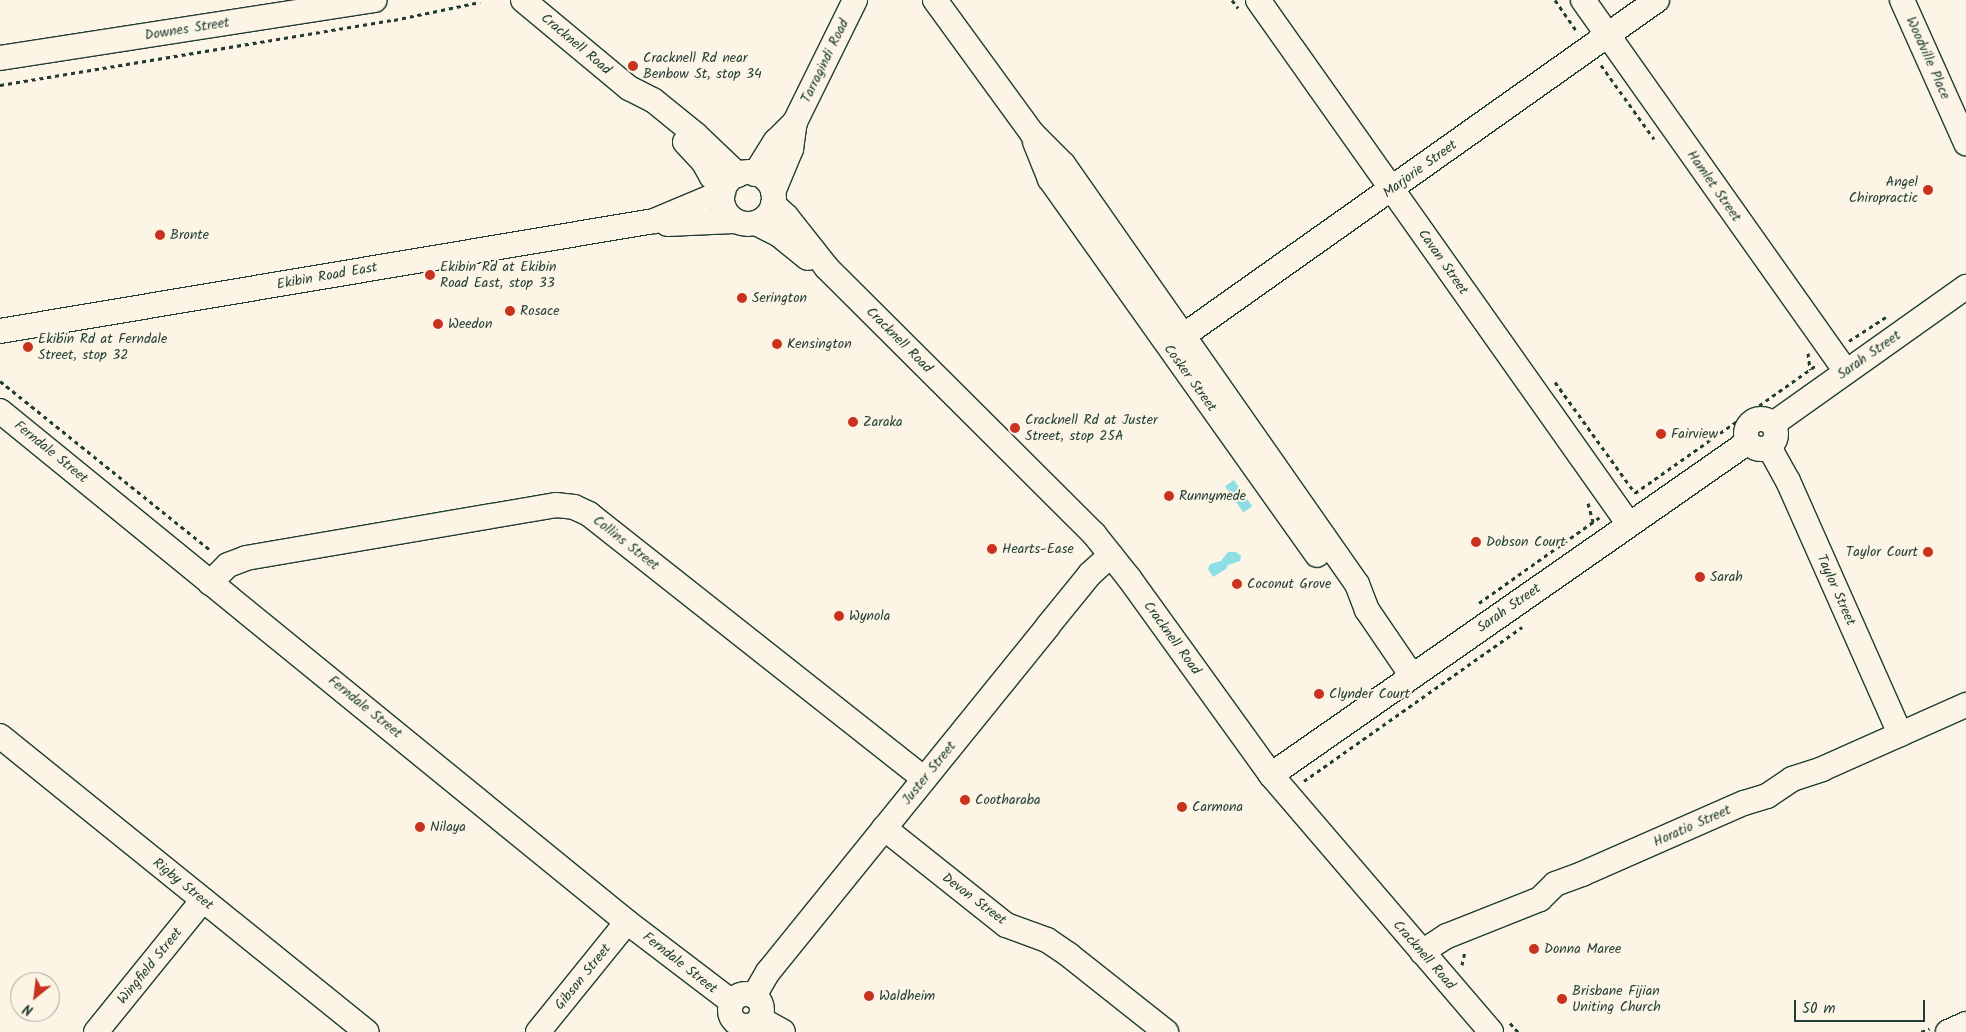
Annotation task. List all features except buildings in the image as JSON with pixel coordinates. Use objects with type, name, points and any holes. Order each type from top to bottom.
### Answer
[{"type":"street","name":"Downes Street","points":[[0,58],[375,0]]},
{"type":"street","name":"Tarragindi Road","points":[[773,198],[791,149],[795,122],[855,0]]},
{"type":"street","name":"Cosker Street","points":[[935,0],[1032,133],[1063,164],[1357,584],[1367,610],[1412,676]]},
{"type":"street","name":"Cavan Street","points":[[1258,0],[1628,523]]},
{"type":"street","name":"Hamlet Street","points":[[1583,0],[1846,371]]},
{"type":"street","name":"Marjorie Street","points":[[1183,336],[1657,0]]},
{"type":"street","name":"Woodville Place","points":[[1902,0],[1966,143]]},
{"type":"street","name":"Cracknell Road","points":[[535,4],[629,88],[645,110],[694,151],[712,177],[735,182]]},
{"type":"street","name":"Tarragindi Road","points":[[735,182],[795,122]]},
{"type":"street","name":"Cosker Street","points":[[1032,133],[1050,179],[1168,348],[1342,591],[1367,610]]},
{"type":"street","points":[[735,182],[769,184],[773,198],[764,219],[745,222],[724,208],[735,182]]},
{"type":"street","name":"Ekibin Road East","points":[[0,331],[654,221],[735,182]]},
{"type":"street","name":"Cracknell Road","points":[[773,198],[827,268],[1063,502],[1111,555],[1271,775],[1491,1032]]},
{"type":"street","name":"Ekibin Road East","points":[[654,221],[672,225],[745,222]]},
{"type":"street","name":"Cracknell Road","points":[[745,222],[778,234],[801,254],[827,268]]},
{"type":"street","name":"Sarah Street","points":[[1271,775],[1628,523],[1758,445],[1776,437],[1772,424],[1966,287]]},
{"type":"street","name":"Ferndale Street","points":[[0,411],[463,786],[627,922],[743,999]]},
{"type":"street","name":"Taylor Street","points":[[1758,445],[1788,481],[1900,734]]},
{"type":"street","name":"Collins Street","points":[[210,583],[228,565],[246,558],[556,505],[574,507],[590,514],[924,779]]},
{"type":"street","name":"Juster Street","points":[[743,999],[768,972],[1079,587],[1111,555]]},
{"type":"street","name":"Horatio Street","points":[[1422,952],[1447,936],[1540,899],[1555,884],[1744,803],[1767,796],[1792,779],[1822,769],[1966,705]]},
{"type":"street","name":"Rigby Street","points":[[0,736],[367,1032]]},
{"type":"street","name":"Devon Street","points":[[884,828],[1006,925],[1047,940],[1069,955],[1166,1032]]},
{"type":"street","name":"Wingfield Street","points":[[96,1032],[203,900]]},
{"type":"street","name":"Gibson Street","points":[[538,1032],[627,922]]},
{"type":"street","points":[[743,999],[762,1009],[760,1019],[783,1032]]},
{"type":"street","points":[[1948,1032],[1966,1024]]},
{"type":"path","points":[[1555,0],[1583,40]]},
{"type":"path","points":[[0,85],[394,20],[480,2]]},
{"type":"path","points":[[1628,498],[1666,469],[1817,365]]},
{"type":"path","points":[[0,381],[210,550]]},
{"type":"path","points":[[1471,608],[1603,515]]},
{"type":"path","points":[[1304,781],[1524,626]]},
{"type":"path","points":[[1462,965],[1466,944]]},
{"type":"water","points":[[1234,480],[1252,506],[1243,513],[1225,486]]},
{"type":"water","points":[[1228,552],[1236,552],[1241,556],[1240,561],[1228,565],[1226,569],[1213,577],[1208,569],[1210,564],[1221,561]]},
{"type":"place","name":"Cracknell Rd near Benbow St, stop 34","points":[[633,66]]},
{"type":"place","name":"Angel Chiropractic","points":[[1928,190]]},
{"type":"place","name":"Bronte","points":[[160,235]]},
{"type":"place","name":"Ekibin Rd at Ekibin Road East, stop 33","points":[[430,275]]},
{"type":"place","name":"Serington","points":[[742,298]]},
{"type":"place","name":"Rosace","points":[[510,311]]},
{"type":"place","name":"Weedon","points":[[438,324]]},
{"type":"place","name":"Kensington","points":[[777,344]]},
{"type":"place","name":"Ekibin Rd at Ferndale Street, stop 32","points":[[28,347]]},
{"type":"place","name":"Zaraka","points":[[853,422]]},
{"type":"place","name":"Cracknell Rd at Juster Street, stop 25A","points":[[1015,428]]},
{"type":"place","name":"Fairview","points":[[1661,434]]},
{"type":"place","name":"Runnymede","points":[[1169,496]]},
{"type":"place","name":"Dobson Court","points":[[1476,542]]},
{"type":"place","name":"Hearts-Ease","points":[[992,549]]},
{"type":"place","name":"Taylor Court","points":[[1928,552]]},
{"type":"place","name":"Sarah","points":[[1700,577]]},
{"type":"place","name":"Coconut Grove","points":[[1237,584]]},
{"type":"place","name":"Wynola","points":[[839,616]]},
{"type":"place","name":"Clynder Court","points":[[1319,694]]},
{"type":"place","name":"Cootharaba","points":[[965,800]]},
{"type":"place","name":"Carmona","points":[[1182,807]]},
{"type":"place","name":"Nilaya","points":[[420,827]]},
{"type":"place","name":"Donna Maree","points":[[1534,949]]},
{"type":"place","name":"Waldheim","points":[[869,996]]},
{"type":"place","name":"Brisbane Fijian Uniting Church","points":[[1562,999]]}]
